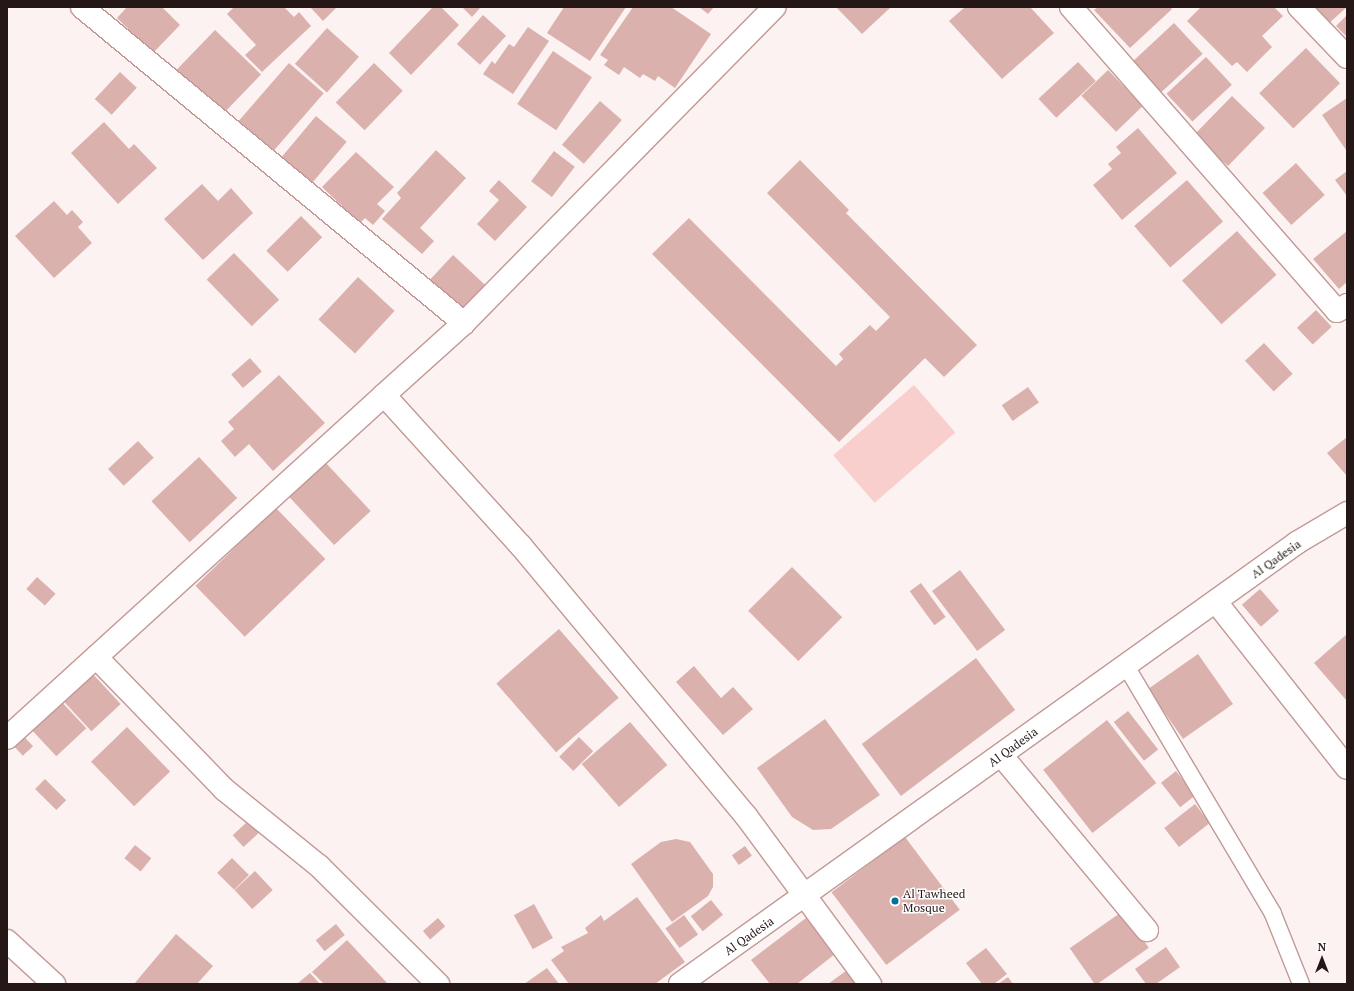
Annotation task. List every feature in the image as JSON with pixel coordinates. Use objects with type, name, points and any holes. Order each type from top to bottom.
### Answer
[{"type":"street","points":[[82,7],[464,323]]},
{"type":"street","points":[[7,738],[464,323],[774,7]]},
{"type":"street","points":[[1071,7],[1337,311],[1347,306]]},
{"type":"street","points":[[1299,7],[1347,57]]},
{"type":"street","points":[[384,395],[521,546],[746,816],[804,897],[870,984]]},
{"type":"street","name":"Al Qadesia","points":[[680,984],[804,897],[1298,542],[1347,513]]},
{"type":"street","points":[[1216,602],[1347,768]]},
{"type":"street","points":[[96,657],[224,790],[319,866],[438,984]]},
{"type":"street","points":[[1001,755],[1147,930]]},
{"type":"street","points":[[7,941],[54,984]]},
{"type":"lane","points":[[1126,666],[1273,914],[1301,984]]},
{"type":"shaded area","points":[[914,385],[955,433],[875,503],[833,455]]},
{"type":"building","points":[[127,7],[162,7],[180,25],[153,53],[117,18]]},
{"type":"building","points":[[234,7],[284,7],[294,17],[299,12],[311,26],[262,72],[245,55],[256,45],[227,14]]},
{"type":"building","points":[[310,7],[337,7],[323,21]]},
{"type":"building","points":[[433,7],[441,7],[459,25],[411,75],[389,53]]},
{"type":"building","points":[[462,7],[481,7],[472,17]]},
{"type":"building","points":[[564,7],[626,7],[590,61],[547,33]]},
{"type":"building","points":[[633,7],[671,7],[711,34],[675,88],[658,76],[655,81],[643,74],[640,78],[624,67],[619,75],[604,65],[608,60],[600,55]]},
{"type":"building","points":[[699,7],[714,7],[708,14]]},
{"type":"building","points":[[836,7],[891,7],[862,34]]},
{"type":"building","points":[[965,7],[1030,7],[1054,33],[1002,79],[949,21]]},
{"type":"building","points":[[1098,7],[1170,7],[1172,9],[1130,48],[1094,10]]},
{"type":"building","points":[[1201,7],[1274,7],[1283,16],[1262,36],[1272,47],[1247,72],[1237,62],[1232,66],[1187,21]]},
{"type":"building","points":[[1312,7],[1347,7],[1328,24]]},
{"type":"building","points":[[483,15],[506,36],[480,65],[457,44]]},
{"type":"building","points":[[1347,15],[1347,37],[1336,26]]},
{"type":"building","points":[[1174,23],[1203,54],[1160,93],[1132,63]]},
{"type":"building","points":[[528,27],[549,41],[513,94],[483,74],[492,61],[495,64],[509,44],[514,47]]},
{"type":"building","points":[[327,28],[359,57],[327,92],[295,64]]},
{"type":"building","points":[[215,30],[261,74],[221,116],[175,72]]},
{"type":"building","points":[[1306,48],[1340,83],[1293,128],[1259,93]]},
{"type":"building","points":[[553,51],[592,77],[556,130],[517,104]]},
{"type":"building","points":[[1206,57],[1232,85],[1192,122],[1167,94]]},
{"type":"building","points":[[1078,62],[1096,81],[1056,118],[1039,99]]},
{"type":"building","points":[[289,63],[324,93],[270,155],[235,125]]},
{"type":"building","points":[[374,63],[403,91],[365,130],[336,103]]},
{"type":"building","points":[[1108,70],[1143,106],[1116,132],[1081,96]]},
{"type":"building","points":[[120,72],[137,88],[112,115],[95,99]]},
{"type":"building","points":[[1232,96],[1265,128],[1228,166],[1220,159],[1215,164],[1194,135]]},
{"type":"building","points":[[1347,98],[1347,149],[1346,150],[1322,115]]},
{"type":"building","points":[[600,101],[622,120],[584,164],[562,145]]},
{"type":"building","points":[[316,116],[347,142],[310,185],[279,160]]},
{"type":"building","points":[[104,122],[129,149],[134,144],[157,168],[118,204],[71,153]]},
{"type":"building","points":[[1138,128],[1177,173],[1122,220],[1093,185],[1112,169],[1108,164],[1121,153],[1116,147]]},
{"type":"building","points":[[436,150],[466,178],[420,228],[434,241],[422,254],[382,219],[401,198],[397,193]]},
{"type":"building","points":[[554,151],[575,167],[552,197],[531,181]]},
{"type":"building","points":[[356,152],[394,187],[377,204],[385,211],[373,225],[365,218],[360,223],[322,187]]},
{"type":"building","points":[[800,160],[849,210],[846,213],[977,345],[944,377],[925,358],[839,442],[652,254],[689,218],[836,366],[843,359],[839,354],[870,325],[876,331],[890,317],[767,193]]},
{"type":"building","points":[[1296,163],[1325,195],[1291,225],[1263,193]]},
{"type":"building","points":[[1347,171],[1347,196],[1335,180]]},
{"type":"building","points":[[499,180],[527,207],[495,241],[477,224],[499,200],[489,191]]},
{"type":"building","points":[[1187,180],[1223,222],[1170,267],[1134,226]]},
{"type":"building","points":[[202,184],[218,201],[231,188],[253,213],[203,260],[164,219]]},
{"type":"building","points":[[54,201],[67,215],[72,210],[83,222],[78,227],[92,243],[54,278],[15,236]]},
{"type":"building","points":[[301,216],[322,237],[288,272],[266,251]]},
{"type":"building","points":[[1237,231],[1276,275],[1221,324],[1182,281]]},
{"type":"building","points":[[1347,231],[1347,282],[1339,289],[1313,259]]},
{"type":"building","points":[[234,253],[279,300],[252,326],[207,279]]},
{"type":"building","points":[[453,255],[485,285],[452,321],[420,291]]},
{"type":"building","points":[[358,277],[395,311],[355,354],[318,319]]},
{"type":"building","points":[[1316,310],[1332,327],[1313,345],[1297,328]]},
{"type":"building","points":[[1264,343],[1293,374],[1274,391],[1245,361]]},
{"type":"building","points":[[250,358],[262,372],[243,388],[231,374]]},
{"type":"building","points":[[279,375],[325,423],[273,471],[249,444],[235,457],[221,441],[234,429],[228,422]]},
{"type":"building","points":[[1028,387],[1039,403],[1013,421],[1002,405]]},
{"type":"building","points":[[1347,437],[1347,476],[1327,453]]},
{"type":"building","points":[[138,441],[154,458],[124,486],[108,469]]},
{"type":"building","points":[[199,457],[237,498],[190,542],[151,501]]},
{"type":"building","points":[[325,462],[371,511],[334,545],[288,496]]},
{"type":"building","points":[[276,508],[325,559],[245,637],[195,586]]},
{"type":"building","points":[[792,567],[842,617],[798,661],[748,611]]},
{"type":"building","points":[[960,570],[1005,630],[977,651],[932,591]]},
{"type":"building","points":[[37,577],[56,594],[45,606],[26,589]]},
{"type":"building","points":[[921,583],[946,617],[934,625],[910,591]]},
{"type":"building","points":[[1260,589],[1279,611],[1261,627],[1242,605]]},
{"type":"building","points":[[559,629],[619,698],[556,752],[496,683]]},
{"type":"building","points":[[1347,634],[1347,701],[1314,663]]},
{"type":"building","points":[[1198,654],[1233,704],[1183,739],[1148,689]]},
{"type":"building","points":[[976,658],[1015,710],[901,796],[862,744]]},
{"type":"building","points":[[694,666],[721,698],[733,687],[753,709],[723,735],[676,682]]},
{"type":"building","points":[[90,671],[121,704],[91,731],[61,698]]},
{"type":"building","points":[[59,699],[86,728],[56,756],[29,727]]},
{"type":"building","points":[[1128,711],[1158,750],[1144,761],[1114,722]]},
{"type":"building","points":[[825,719],[880,795],[831,829],[813,830],[792,817],[757,768]]},
{"type":"building","points":[[1107,720],[1156,783],[1092,833],[1043,770]]},
{"type":"building","points":[[630,722],[667,765],[619,807],[582,764]]},
{"type":"building","points":[[127,727],[170,772],[134,806],[91,762]]},
{"type":"building","points":[[16,728],[33,746],[23,756],[7,739],[7,736]]},
{"type":"building","points":[[579,737],[593,751],[573,771],[559,757]]},
{"type":"building","points":[[1176,771],[1195,795],[1180,807],[1161,783]]},
{"type":"building","points":[[45,779],[66,800],[56,810],[35,789]]},
{"type":"building","points":[[1195,804],[1210,823],[1179,847],[1164,828]]},
{"type":"building","points":[[248,821],[259,833],[244,847],[233,835]]},
{"type":"building","name":"Al Tawheed Mosque","points":[[905,837],[960,910],[886,965],[832,892]]},
{"type":"building","points":[[676,839],[690,842],[713,874],[713,887],[708,896],[672,922],[631,864],[661,842]]},
{"type":"building","points":[[135,845],[151,858],[141,871],[124,858]]},
{"type":"building","points":[[745,846],[752,856],[739,865],[732,855]]},
{"type":"building","points":[[232,858],[249,875],[234,890],[217,873]]},
{"type":"building","points":[[255,871],[273,890],[252,909],[235,890]]},
{"type":"building","points":[[637,897],[685,962],[655,984],[569,984],[551,960],[564,951],[561,947],[588,933],[585,928],[601,915],[604,921]]},
{"type":"building","points":[[711,900],[723,915],[703,931],[691,916]]},
{"type":"building","points":[[534,904],[553,938],[533,949],[514,915]]},
{"type":"building","points":[[1123,911],[1149,948],[1097,984],[1095,984],[1070,948]]},
{"type":"building","points":[[684,915],[698,934],[679,948],[665,929]]},
{"type":"building","points":[[438,918],[445,926],[430,939],[423,931]]},
{"type":"building","points":[[806,918],[835,954],[797,984],[770,984],[751,960]]},
{"type":"building","points":[[336,924],[345,935],[325,951],[316,940]]},
{"type":"building","points":[[176,934],[213,966],[197,984],[134,984]]},
{"type":"building","points":[[347,940],[388,984],[324,984],[312,972]]},
{"type":"building","points":[[1166,947],[1180,967],[1156,984],[1146,984],[1135,969]]},
{"type":"building","points":[[986,948],[1007,974],[994,984],[982,984],[966,963]]},
{"type":"building","points":[[547,968],[559,984],[524,984]]},
{"type":"building","points":[[850,968],[861,984],[828,984]]},
{"type":"building","points":[[310,973],[320,984],[297,984]]},
{"type":"building","points":[[1008,977],[1013,984],[998,984]]},
{"type":"place","name":"Al Tawheed Mosque","points":[[895,901]]}]
